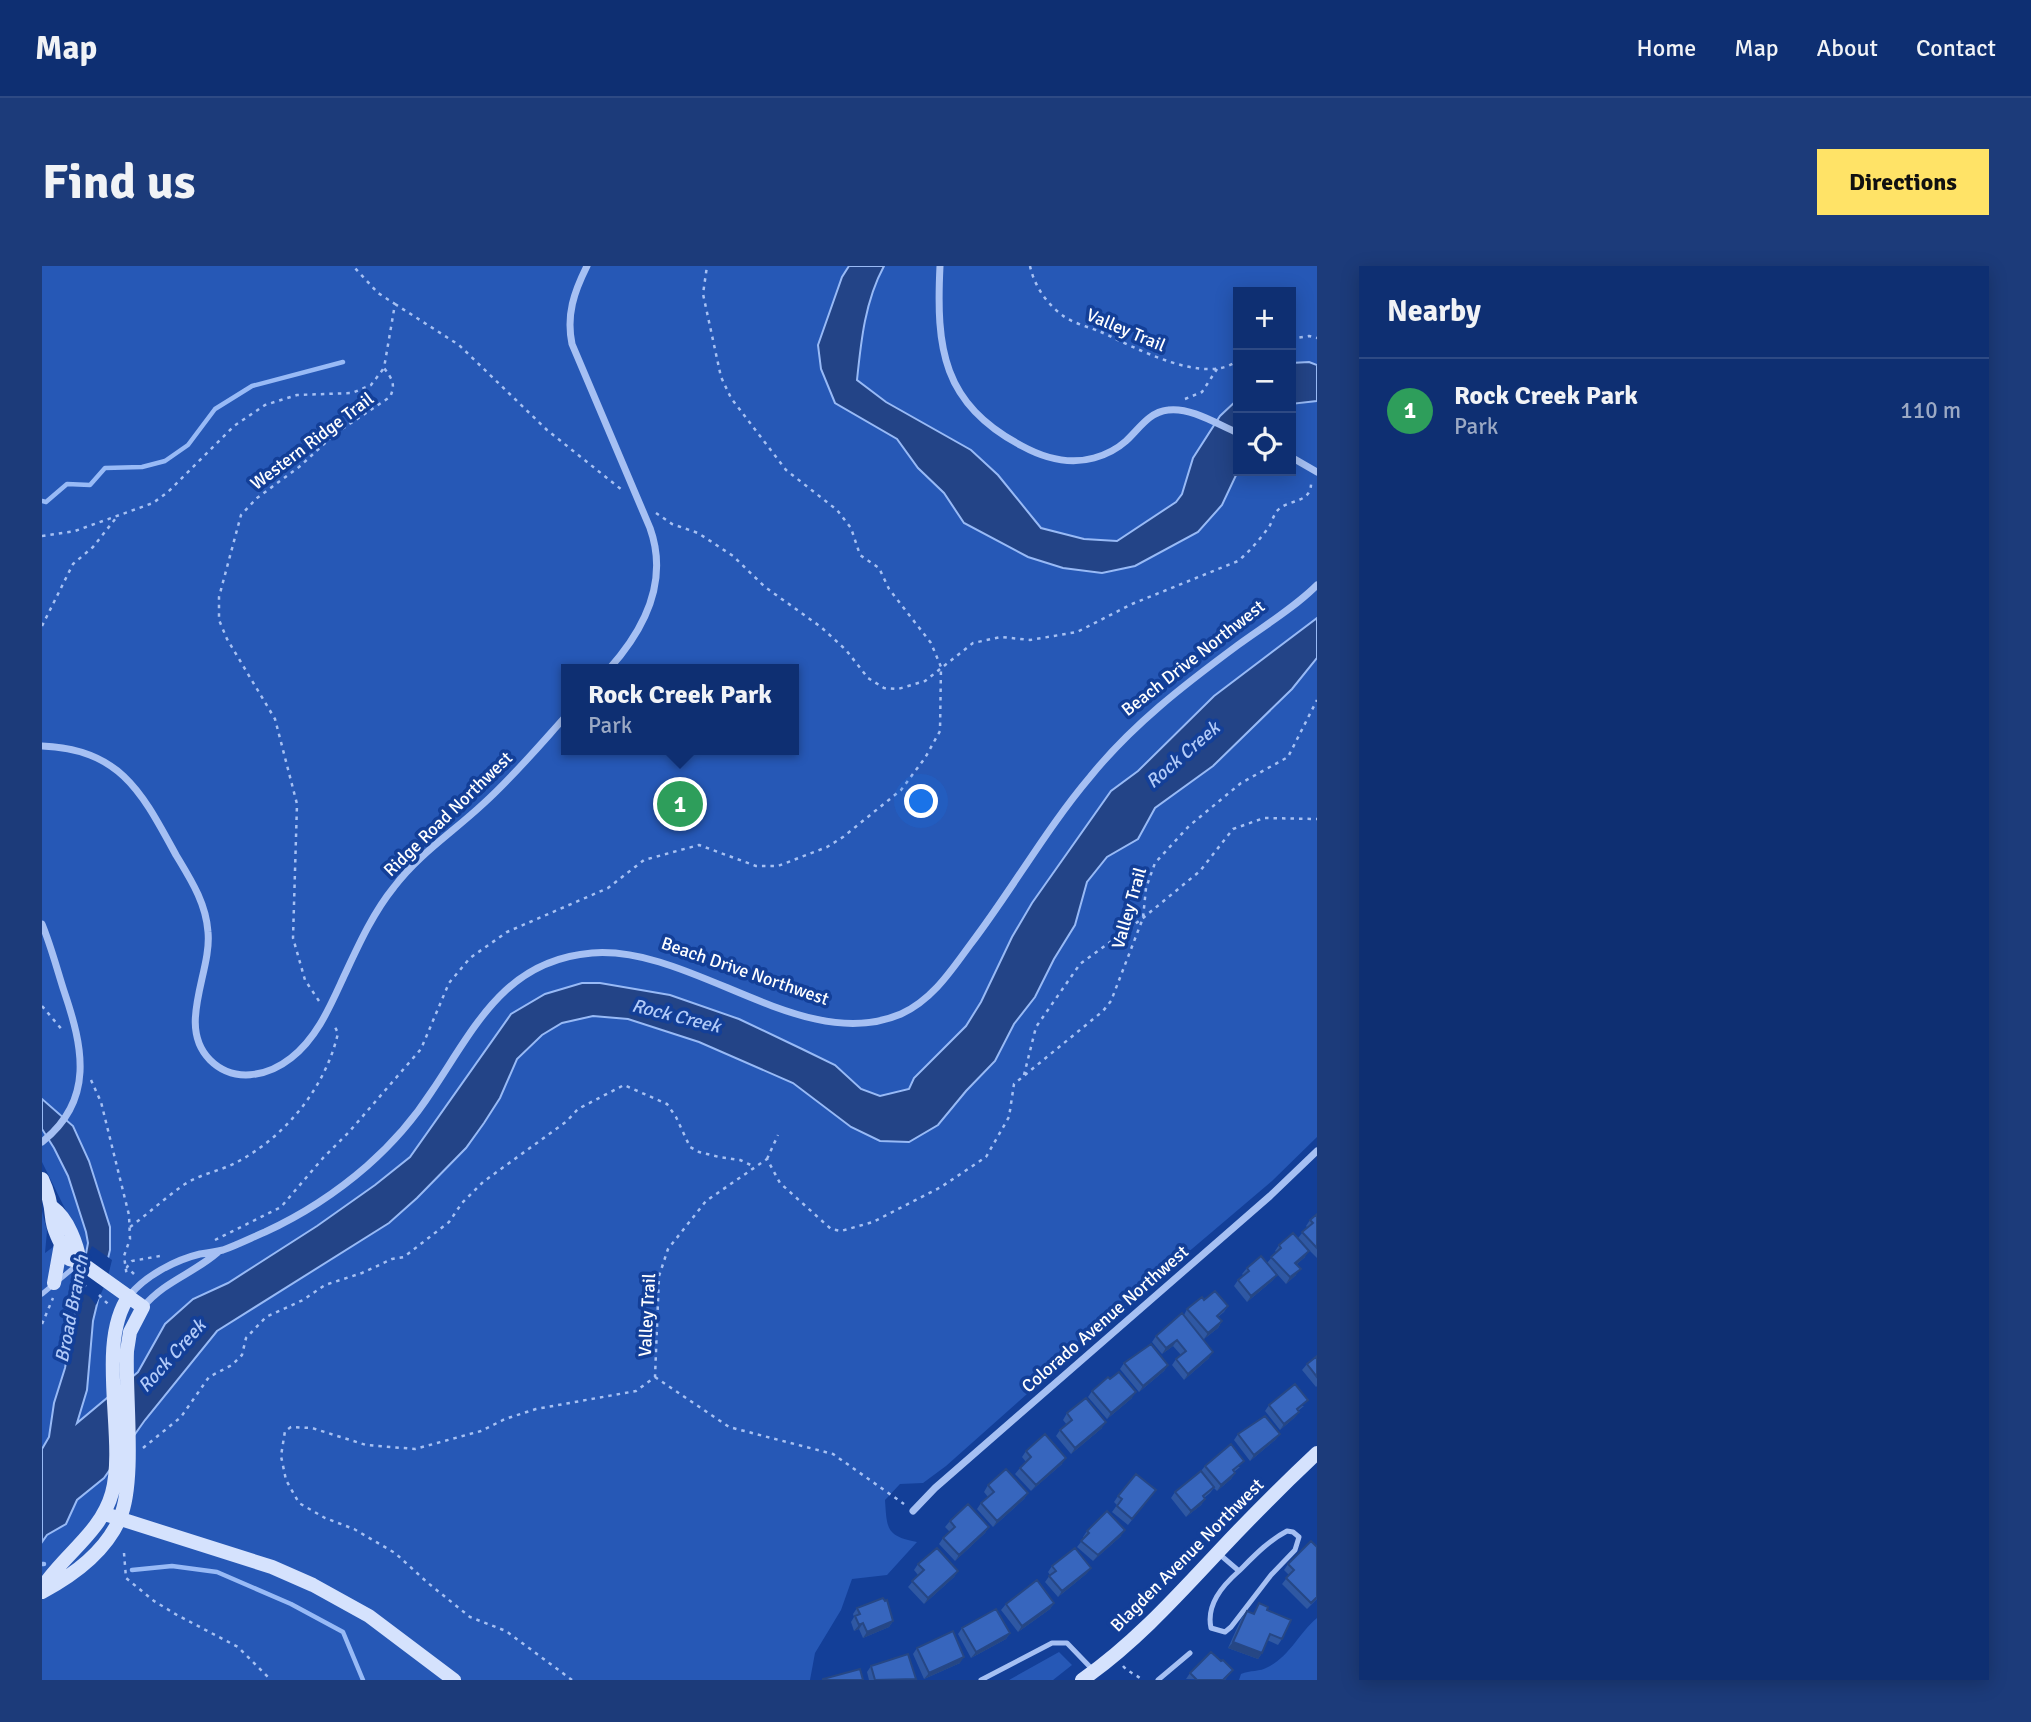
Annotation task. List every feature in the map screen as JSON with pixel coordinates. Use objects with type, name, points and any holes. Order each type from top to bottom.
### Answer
[{"type":"main road","points":[[42,1180],[53,1208],[52,1217],[61,1244],[69,1259],[81,1264],[143,1307]]},
{"type":"main road","points":[[53,1208],[61,1214],[78,1250],[81,1264]]},
{"type":"main road","points":[[57,1287],[61,1244]]},
{"type":"main road","name":"Beach Drive Northwest","points":[[42,1590],[64,1580],[89,1558],[107,1540],[120,1518],[124,1504],[114,1349],[121,1312],[129,1296]]},
{"type":"main road","name":"Beach Drive Northwest","points":[[42,1590],[52,1572],[105,1514],[121,1473],[128,1341],[143,1307]]},
{"type":"main road","name":"Blagden Avenue Northwest","points":[[1082,1680],[1164,1611],[1317,1453]]},
{"type":"main road","points":[[105,1514],[272,1567],[313,1585],[369,1616],[454,1680]]},
{"type":"street","points":[[587,266],[571,304],[570,337],[639,503],[657,557],[655,587],[649,609],[636,636],[613,664]]},
{"type":"street","points":[[940,266],[939,325],[946,364],[954,383],[967,402],[983,419],[1009,439],[1049,457],[1071,461],[1102,456],[1119,447],[1153,415],[1167,410],[1189,412],[1233,431]]},
{"type":"street","points":[[1296,460],[1317,472]]},
{"type":"street","name":"Beach Drive Northwest","points":[[129,1296],[141,1283],[164,1269],[198,1255],[218,1252],[297,1216],[328,1197],[364,1168],[413,1118],[471,1029],[492,1002],[524,976],[553,961],[590,953],[635,955],[666,964],[784,1009],[832,1021],[855,1023],[877,1020],[915,1006],[949,973],[1018,879],[1064,809],[1110,754],[1171,695],[1317,585]]},
{"type":"street","name":"Ridge Road Northwest","points":[[42,746],[86,752],[101,759],[120,773],[145,800],[196,890],[205,912],[209,941],[195,1027],[198,1043],[211,1061],[233,1073],[252,1075],[268,1072],[298,1053],[327,1013],[366,931],[394,887],[433,845],[499,788],[561,721]]},
{"type":"street","points":[[42,925],[76,1027],[81,1057],[78,1091],[66,1118],[44,1141]]},
{"type":"street","name":"Colorado Avenue Northwest","points":[[913,1511],[935,1488],[1270,1196],[1317,1150]]},
{"type":"street","name":"Beach Drive Northwest","points":[[143,1307],[155,1293],[204,1264],[218,1252]]},
{"type":"lane","points":[[42,1294],[57,1287],[81,1264]]},
{"type":"lane","points":[[1287,1531],[1299,1537],[1295,1550],[1271,1575],[1231,1627],[1225,1632],[1218,1632],[1211,1628],[1209,1620],[1213,1603],[1227,1582],[1239,1571],[1278,1535],[1287,1531]]},
{"type":"lane","points":[[1218,1553],[1239,1571]]},
{"type":"lane","points":[[981,1680],[1052,1643],[1067,1643],[1094,1671]]},
{"type":"lane","points":[[1158,1680],[1189,1653]]},
{"type":"path","points":[[353,266],[378,293],[459,345],[547,430],[639,503],[671,523],[698,533],[733,556],[765,587],[821,627],[846,650],[868,678],[884,688],[898,689],[925,681],[973,643],[1001,637],[1030,640],[1077,632],[1132,604],[1238,561],[1269,527],[1278,510],[1301,501],[1309,492],[1311,480],[1302,463]]},
{"type":"path","points":[[205,1244],[281,1208],[421,1049],[449,983],[470,958],[507,932],[608,888],[644,860],[699,845],[756,866],[778,866],[827,847],[901,790],[925,758],[940,731],[941,667],[931,643],[889,589],[879,568],[860,555],[851,528],[837,510],[786,470],[731,398],[721,377],[703,294],[707,266]]},
{"type":"path","name":"Valley Trail","points":[[1030,266],[1033,280],[1063,316],[1172,363],[1217,369]]},
{"type":"path","name":"Western Ridge Trail","points":[[130,1227],[185,1184],[206,1173],[238,1162],[266,1144],[308,1100],[322,1079],[335,1050],[338,1033],[305,980],[293,938],[297,804],[275,719],[227,639],[219,620],[219,597],[241,515],[257,498],[299,467],[336,433],[390,397],[394,389],[393,380],[384,368],[394,304]]},
{"type":"path","points":[[1296,338],[1317,338]]},
{"type":"path","points":[[1167,410],[1202,392],[1217,369],[1233,364]]},
{"type":"path","points":[[42,536],[75,531],[153,503],[168,492],[234,426],[265,405],[297,396],[352,393],[371,385],[384,368]]},
{"type":"path","points":[[42,626],[73,564],[93,547],[117,517]]},
{"type":"path","name":"Valley Trail","points":[[572,1680],[506,1632],[470,1617],[395,1553],[354,1529],[325,1518],[299,1503],[286,1480],[281,1457],[285,1431],[291,1427],[312,1427],[366,1445],[415,1449],[481,1431],[505,1419],[536,1409],[636,1391],[655,1377],[659,1276],[668,1249],[706,1201],[753,1166],[767,1158],[780,1183],[831,1229],[841,1231],[873,1222],[940,1187],[986,1157],[1009,1117],[1014,1084],[1103,1011],[1111,1001],[1143,918],[1146,888],[1155,863],[1189,826],[1241,783],[1288,757],[1317,700]]},
{"type":"path","points":[[1023,1077],[1036,1027],[1080,964],[1143,918],[1200,871],[1233,829],[1264,818],[1317,819]]},
{"type":"path","points":[[42,1006],[67,1037]]},
{"type":"path","points":[[81,1057],[101,1102],[120,1175],[130,1227],[130,1239],[124,1256],[127,1278]]},
{"type":"path","points":[[140,1452],[149,1441],[181,1417],[209,1377],[232,1365],[242,1355],[246,1338],[267,1317],[303,1300],[325,1284],[404,1257],[449,1222],[482,1182],[524,1154],[591,1100],[624,1085],[667,1104],[690,1147],[699,1152],[740,1160],[753,1166]]},
{"type":"path","points":[[767,1158],[778,1135]]},
{"type":"path","points":[[127,1267],[138,1277]]},
{"type":"path","points":[[74,1282],[86,1286],[108,1304]]},
{"type":"path","points":[[42,1324],[57,1287]]},
{"type":"path","points":[[655,1377],[729,1427],[833,1454],[913,1511]]},
{"type":"path","points":[[124,1553],[126,1578],[154,1601],[238,1647],[271,1680]]},
{"type":"path","points":[[1121,1663],[1129,1673],[1136,1674],[1142,1680]]},
{"type":"shaded area","points":[[42,266],[1317,266],[1317,1137],[1272,1181],[1153,1282],[946,1466],[923,1483],[900,1484],[885,1500],[890,1530],[899,1537],[917,1542],[887,1575],[852,1579],[841,1610],[815,1653],[810,1680],[42,1680],[42,1211],[47,1231],[45,1253],[53,1247],[70,1219],[42,1162]]},
{"type":"shaded area","points":[[1317,1618],[1317,1680],[1239,1680],[1241,1674],[1265,1669],[1276,1662]]},
{"type":"shaded area","points":[[1059,1652],[1072,1665],[1053,1680],[1009,1680]]},
{"type":"water","points":[[849,266],[884,266],[868,307],[857,380],[886,402],[971,450],[998,475],[1041,528],[1084,539],[1117,541],[1176,502],[1182,494],[1193,458],[1220,416],[1233,404],[1233,476],[1236,476],[1222,505],[1198,532],[1135,566],[1102,573],[1063,568],[1028,557],[964,523],[944,493],[918,468],[897,439],[835,403],[821,369],[818,345],[842,277]]},
{"type":"water","points":[[1309,362],[1317,365],[1317,401],[1296,403],[1296,363]]},
{"type":"water","name":"Rock Creek","points":[[1317,618],[1317,658],[1292,689],[1213,766],[1155,808],[1138,839],[1107,857],[1087,882],[1075,925],[1035,997],[1014,1024],[995,1061],[938,1125],[909,1142],[880,1141],[851,1127],[793,1083],[699,1042],[628,1019],[593,1016],[562,1023],[542,1035],[517,1059],[500,1098],[466,1148],[389,1223],[217,1331],[145,1420],[104,1478],[77,1500],[66,1524],[47,1535],[42,1542],[42,1449],[49,1437],[54,1403],[65,1368],[88,1243],[68,1176],[42,1129],[42,1099],[73,1126],[89,1161],[110,1227],[110,1250],[93,1321],[87,1390],[77,1423],[138,1372],[165,1324],[193,1299],[228,1283],[317,1226],[410,1157],[511,1014],[545,994],[582,983],[600,983],[670,995],[739,1019],[835,1065],[861,1089],[880,1096],[909,1089],[914,1078],[966,1026],[1032,903],[1111,791],[1138,771],[1214,696]]},
{"type":"pier","points":[[92,1246],[112,1260],[96,1305],[90,1297],[75,1288]]},
{"type":"building","points":[[1317,1214],[1317,1248],[1302,1232],[1313,1223],[1310,1220]]},
{"type":"building","points":[[1293,1233],[1309,1251],[1295,1263],[1301,1269],[1290,1277],[1271,1257],[1281,1248],[1279,1245]]},
{"type":"building","points":[[1261,1256],[1277,1275],[1251,1296],[1238,1280]]},
{"type":"building","points":[[1215,1291],[1228,1306],[1217,1316],[1222,1321],[1208,1333],[1187,1309]]},
{"type":"building","points":[[1182,1313],[1213,1352],[1188,1374],[1176,1359],[1186,1351],[1177,1340],[1166,1348],[1156,1336]]},
{"type":"building","points":[[1151,1344],[1168,1365],[1143,1386],[1124,1363]]},
{"type":"building","points":[[1317,1356],[1317,1377],[1307,1364]]},
{"type":"building","points":[[1119,1372],[1136,1392],[1111,1413],[1092,1391],[1108,1377],[1110,1379]]},
{"type":"building","points":[[1295,1384],[1308,1400],[1297,1409],[1299,1412],[1284,1424],[1269,1405]]},
{"type":"building","points":[[1086,1398],[1106,1422],[1075,1448],[1060,1430],[1072,1420],[1067,1413]]},
{"type":"building","points":[[1265,1416],[1280,1434],[1254,1455],[1238,1434]]},
{"type":"building","points":[[1045,1434],[1066,1458],[1036,1485],[1020,1468],[1031,1457],[1026,1451]]},
{"type":"building","points":[[1231,1444],[1244,1461],[1221,1485],[1205,1466]]},
{"type":"building","points":[[1006,1469],[1028,1493],[997,1521],[981,1503],[994,1492],[988,1485]]},
{"type":"building","points":[[1201,1471],[1214,1487],[1191,1511],[1175,1492]]},
{"type":"building","points":[[1136,1474],[1156,1490],[1132,1519],[1117,1506],[1122,1499],[1118,1496]]},
{"type":"building","points":[[968,1504],[989,1527],[959,1555],[943,1538],[955,1527],[950,1521]]},
{"type":"building","points":[[1107,1511],[1125,1530],[1098,1555],[1081,1541]]},
{"type":"building","points":[[1311,1541],[1317,1547],[1317,1597],[1311,1603],[1286,1578],[1294,1570],[1288,1564]]},
{"type":"building","points":[[937,1548],[958,1571],[928,1598],[912,1581],[924,1570],[918,1564]]},
{"type":"building","points":[[1075,1548],[1091,1568],[1062,1591],[1049,1576],[1056,1571],[1052,1566]]},
{"type":"building","points":[[1037,1580],[1054,1603],[1022,1626],[1006,1604]]},
{"type":"building","points":[[883,1598],[887,1600],[893,1621],[867,1632],[863,1623],[859,1625],[855,1616],[860,1614],[857,1608]]},
{"type":"building","points":[[1259,1603],[1268,1607],[1267,1610],[1291,1620],[1282,1639],[1270,1634],[1262,1653],[1233,1642],[1247,1611],[1254,1614]]},
{"type":"building","points":[[996,1609],[1010,1633],[976,1652],[962,1628]]},
{"type":"building","points":[[953,1631],[964,1657],[929,1673],[917,1648]]},
{"type":"building","points":[[1211,1652],[1233,1670],[1223,1680],[1197,1680],[1190,1673]]},
{"type":"building","points":[[908,1654],[916,1679],[875,1680],[871,1666]]},
{"type":"building","points":[[860,1669],[863,1680],[823,1680],[823,1679]]},
{"type":"waterway","points":[[42,501],[46,502],[67,484],[90,485],[105,468],[142,467],[165,461],[188,445],[215,409],[252,386],[343,362]]},
{"type":"waterway","points":[[132,1570],[172,1566],[217,1572],[291,1604],[343,1632],[363,1680]]},
{"type":"place","name":"Rock Creek Park","points":[[680,804]]},
{"type":"water label","name":"Broad Branch","points":[[72,1309]]}]
